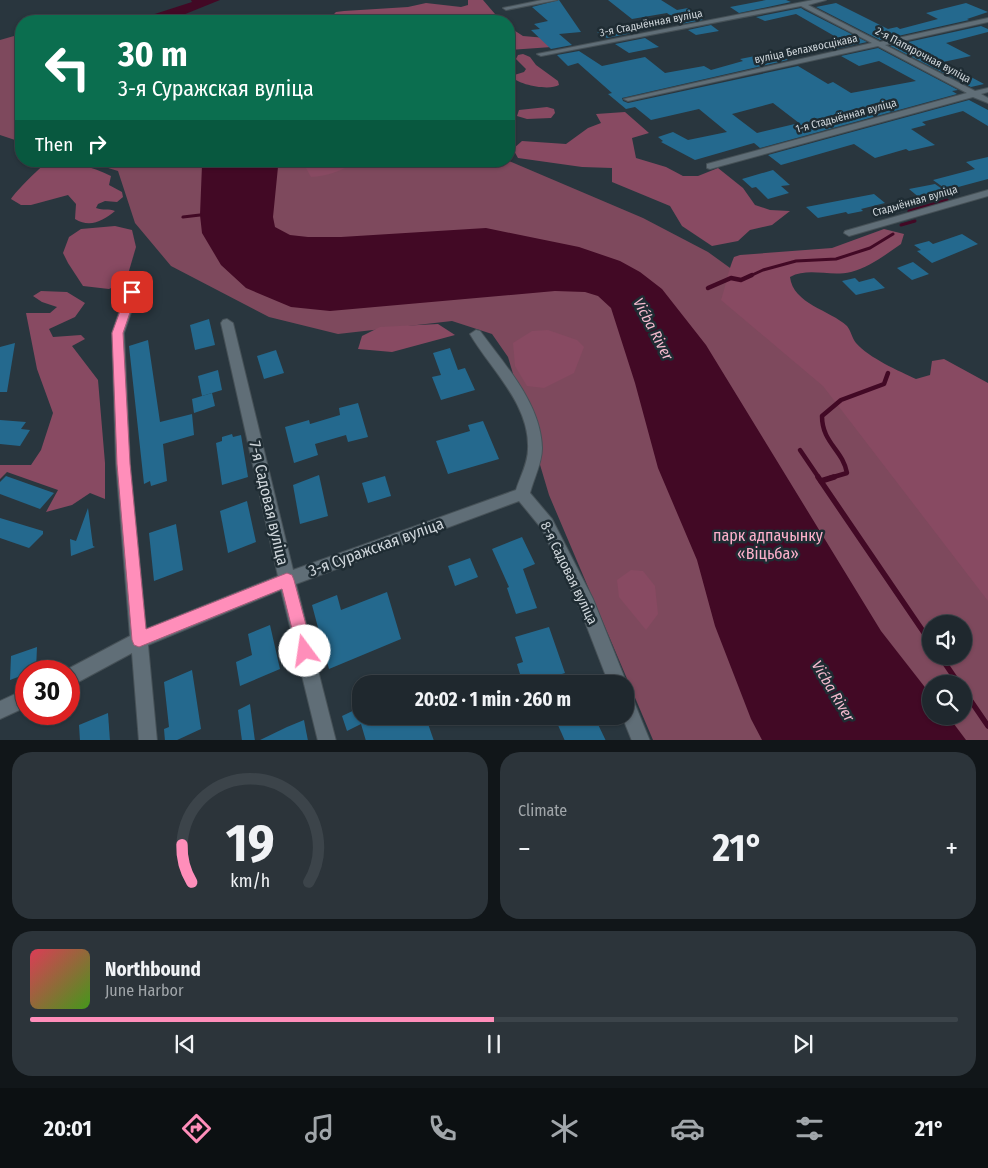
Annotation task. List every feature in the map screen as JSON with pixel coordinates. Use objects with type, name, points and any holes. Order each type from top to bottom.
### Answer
[{"type":"street","points":[[506,8],[554,0]]},
{"type":"street","name":"2-я Папярочная вуліца","points":[[795,0],[988,102]]},
{"type":"street","name":"3-я Стадыённая вуліца","points":[[541,54],[823,0]]},
{"type":"street","name":"вуліца Белахвосцікава","points":[[628,99],[988,20]]},
{"type":"street","name":"1-я Стадыённая вуліца","points":[[710,166],[732,158],[988,90]]},
{"type":"street","name":"Стадыённая вуліца","points":[[849,233],[988,193]]},
{"type":"street","points":[[132,292],[118,333],[123,464],[148,740]]},
{"type":"street","name":"7-я Садовая вуліца","points":[[226,323],[327,740]]},
{"type":"street","points":[[476,334],[512,384],[531,424],[535,450],[522,494]]},
{"type":"street","name":"3-я Суражская вуліца","points":[[80,672],[139,640],[287,580],[522,494]]},
{"type":"street","name":"8-я Садовая вуліца","points":[[522,494],[547,524],[587,605],[614,675]]},
{"type":"street","points":[[0,710],[15,703]]},
{"type":"street","points":[[634,723],[641,740]]},
{"type":"green space","points":[[15,36],[15,140],[0,135],[0,40]]},
{"type":"green space","name":"парк адпачынку «Віцьба»","points":[[515,164],[643,218],[708,252],[798,317],[988,505],[988,740],[653,740],[634,695],[634,675],[625,675],[549,495],[508,357],[492,334],[452,321],[338,334],[269,317],[171,266],[135,223],[118,171],[105,167],[515,167]]},
{"type":"shaded area","points":[[468,0],[483,0],[496,15],[333,15],[336,12],[408,7],[426,3],[461,7],[468,5]]},
{"type":"shaded area","points":[[515,31],[523,36],[546,38],[552,47],[515,50]]},
{"type":"shaded area","points":[[523,54],[530,57],[536,65],[558,81],[559,85],[541,87],[515,79],[515,75],[524,72],[526,69],[516,59],[518,55]]},
{"type":"shaded area","points":[[547,107],[554,109],[555,113],[551,118],[527,119],[517,116],[519,110]]},
{"type":"shaded area","points":[[625,112],[649,133],[632,138],[636,158],[666,167],[683,176],[698,176],[718,168],[743,188],[755,205],[770,210],[790,211],[772,225],[750,230],[738,241],[712,246],[682,226],[670,206],[612,182],[612,168],[582,167],[518,158],[515,153],[515,147],[522,141],[566,144],[588,128],[601,123],[596,114]]},
{"type":"shaded area","points":[[87,167],[97,170],[111,176],[109,185],[122,192],[123,197],[117,202],[105,201],[98,204],[96,208],[115,211],[106,218],[91,223],[75,219],[76,204],[68,195],[31,205],[21,205],[11,199],[29,178],[41,168]]},
{"type":"shaded area","points":[[347,167],[323,176],[311,177],[306,168]]},
{"type":"shaded area","points":[[115,226],[132,230],[136,247],[126,281],[109,289],[83,286],[63,253],[69,237],[81,229]]},
{"type":"shaded area","points":[[884,229],[904,234],[901,244],[871,264],[851,272],[812,272],[790,277],[798,294],[813,306],[840,320],[847,326],[856,343],[862,349],[885,364],[916,379],[930,375],[932,361],[944,359],[988,383],[988,601],[823,386],[721,300],[734,257],[832,248]]},
{"type":"shaded area","points":[[41,291],[67,292],[85,303],[75,317],[49,329],[53,337],[81,335],[85,339],[72,346],[98,380],[105,463],[105,499],[90,493],[72,505],[46,512],[58,490],[7,472],[0,479],[0,465],[31,465],[41,450],[53,413],[37,369],[26,313],[50,313],[57,307],[42,302],[33,296]]},
{"type":"shaded area","points":[[438,324],[455,335],[392,352],[358,349],[362,336],[380,327]]},
{"type":"shaded area","points":[[548,330],[577,340],[584,347],[574,373],[544,388],[527,386],[515,366],[513,343],[532,331]]},
{"type":"shaded area","points":[[631,570],[643,571],[655,586],[658,614],[646,630],[619,597],[617,580]]},
{"type":"water","points":[[191,0],[220,0],[183,15],[152,15],[192,2]]},
{"type":"water","name":"Vićba River","points":[[202,167],[278,167],[273,217],[275,227],[290,235],[341,237],[486,228],[579,247],[620,261],[640,272],[662,289],[706,345],[881,631],[922,683],[922,725],[955,725],[966,740],[762,740],[751,719],[715,626],[697,560],[658,468],[635,383],[611,308],[598,296],[585,292],[555,291],[330,311],[291,307],[246,288],[221,265],[202,233],[200,215]]},
{"type":"building","points":[[559,0],[581,32],[559,34],[572,45],[551,49],[531,30],[540,29],[534,24],[548,21],[532,7]]},
{"type":"building","points":[[608,0],[661,0],[677,10],[688,8],[703,20],[681,24],[667,13],[632,19]]},
{"type":"building","points":[[766,0],[786,0],[791,2],[739,13],[730,7]]},
{"type":"building","points":[[836,3],[888,29],[897,27],[900,29],[938,19],[926,13],[966,3],[988,12],[967,19],[969,20],[880,40],[816,7]]},
{"type":"building","points":[[801,8],[867,42],[831,50],[822,46],[843,41],[796,14],[765,21],[756,17]]},
{"type":"building","points":[[627,25],[638,32],[607,38],[597,32]]},
{"type":"building","points":[[711,25],[719,31],[696,35],[688,30]]},
{"type":"building","points":[[981,26],[988,29],[988,32],[946,43],[971,56],[943,62],[984,84],[971,87],[890,46]]},
{"type":"building","points":[[645,38],[659,47],[629,53],[615,44]]},
{"type":"building","points":[[878,48],[958,90],[952,91],[957,94],[760,148],[754,143],[695,160],[661,142],[663,141],[658,137],[673,132],[688,140],[727,132],[699,109],[651,120],[635,107],[626,109],[608,94],[612,93],[578,63],[568,66],[557,55],[579,51],[602,66],[645,57],[665,73],[704,66],[711,70],[743,61],[740,59],[776,52],[788,60],[622,98],[623,101],[628,103],[798,66],[828,84],[833,82],[851,93],[916,81],[879,61],[859,66],[841,56]],"holes":[[[773,103],[799,123],[757,133],[732,114]]]},
{"type":"building","points":[[969,100],[988,110],[988,126],[963,111],[922,122],[926,125],[911,129],[935,145],[909,151],[906,149],[875,158],[854,144],[781,165],[768,155]]},
{"type":"building","points":[[988,157],[988,179],[947,190],[933,180],[975,169],[966,162]]},
{"type":"building","points":[[773,170],[790,185],[781,186],[789,193],[768,199],[756,187],[752,188],[742,179]]},
{"type":"building","points":[[935,184],[948,193],[921,199],[909,189]]},
{"type":"building","points":[[874,194],[885,203],[848,214],[846,212],[818,218],[806,207]]},
{"type":"building","points":[[962,234],[978,244],[932,263],[917,251],[921,250],[914,245],[929,241],[933,244]]},
{"type":"building","points":[[913,262],[929,274],[912,280],[897,268]]},
{"type":"building","points":[[855,278],[859,282],[874,278],[885,288],[856,295],[842,281]]},
{"type":"building","points":[[209,319],[215,345],[195,350],[190,325]]},
{"type":"building","points":[[148,340],[160,422],[192,414],[194,435],[163,444],[167,481],[151,486],[150,481],[144,484],[129,346]]},
{"type":"building","points":[[15,343],[7,392],[0,392],[0,347]]},
{"type":"building","points":[[450,348],[458,370],[465,368],[475,390],[441,400],[432,377],[441,375],[433,353]]},
{"type":"building","points":[[276,350],[284,373],[264,379],[257,356]]},
{"type":"building","points":[[218,370],[222,390],[202,396],[198,376]]},
{"type":"building","points":[[212,393],[215,406],[194,413],[192,399]]},
{"type":"building","points":[[358,403],[368,437],[348,442],[346,435],[315,444],[318,455],[294,463],[285,427],[309,420],[310,424],[340,415],[339,408]]},
{"type":"building","points":[[0,420],[26,422],[21,429],[30,430],[20,446],[0,444]]},
{"type":"building","points":[[483,421],[499,459],[448,474],[436,441],[470,431],[468,425]]},
{"type":"building","points":[[232,434],[233,437],[241,435],[248,477],[222,485],[216,443],[222,441],[222,437]]},
{"type":"building","points":[[319,475],[328,516],[300,524],[293,485]]},
{"type":"building","points":[[6,476],[54,493],[40,509],[0,494],[0,482]]},
{"type":"building","points":[[385,476],[391,496],[368,503],[362,483]]},
{"type":"building","points":[[247,501],[256,542],[228,553],[220,511]]},
{"type":"building","points":[[88,508],[93,546],[95,547],[71,556],[70,539],[76,541]]},
{"type":"building","points":[[0,518],[43,531],[43,534],[29,548],[0,538]]},
{"type":"building","points":[[176,524],[183,570],[154,581],[149,533]]},
{"type":"building","points":[[522,537],[535,564],[523,569],[537,608],[516,614],[507,588],[509,587],[492,549]]},
{"type":"building","points":[[470,558],[478,577],[455,586],[448,566]]},
{"type":"building","points":[[387,592],[401,639],[329,669],[312,605],[337,595],[341,610]]},
{"type":"building","points":[[270,625],[280,669],[240,686],[236,662],[252,655],[248,634]]},
{"type":"building","points":[[549,627],[565,673],[559,675],[520,675],[517,664],[523,662],[515,637]]},
{"type":"building","points":[[37,647],[36,660],[15,660],[15,678],[10,680],[11,656]]},
{"type":"building","points":[[192,670],[201,729],[177,740],[165,740],[164,729],[169,727],[164,682]]},
{"type":"building","points":[[250,704],[255,740],[242,740],[238,710]]},
{"type":"building","points":[[352,711],[352,725],[359,725],[347,731],[342,716]]},
{"type":"building","points":[[108,713],[110,740],[80,740],[79,725]]},
{"type":"building","points":[[304,720],[308,740],[260,740]]},
{"type":"building","points":[[361,725],[428,725],[434,740],[366,740]]},
{"type":"building","points":[[558,725],[598,725],[606,740],[565,740]]},
{"type":"waterway","points":[[909,211],[947,200]]},
{"type":"waterway","points":[[183,217],[200,215]]},
{"type":"waterway","points":[[901,225],[915,221]]},
{"type":"waterway","points":[[750,276],[763,270],[796,261],[836,259],[870,248],[893,234]]},
{"type":"waterway","points":[[708,288],[731,278],[741,280],[752,275]]},
{"type":"waterway","points":[[830,478],[847,473],[845,465],[825,433],[822,416],[841,400],[884,384],[888,373]]},
{"type":"waterway","points":[[800,450],[819,478]]},
{"type":"waterway","points":[[818,477],[922,630]]},
{"type":"waterway","points":[[821,481],[834,477]]},
{"type":"waterway","points":[[946,665],[953,675]]},
{"type":"waterway","points":[[972,703],[988,726]]},
{"type":"route","points":[[132,292],[118,333],[123,464],[139,640],[287,580],[305,651]]}]
